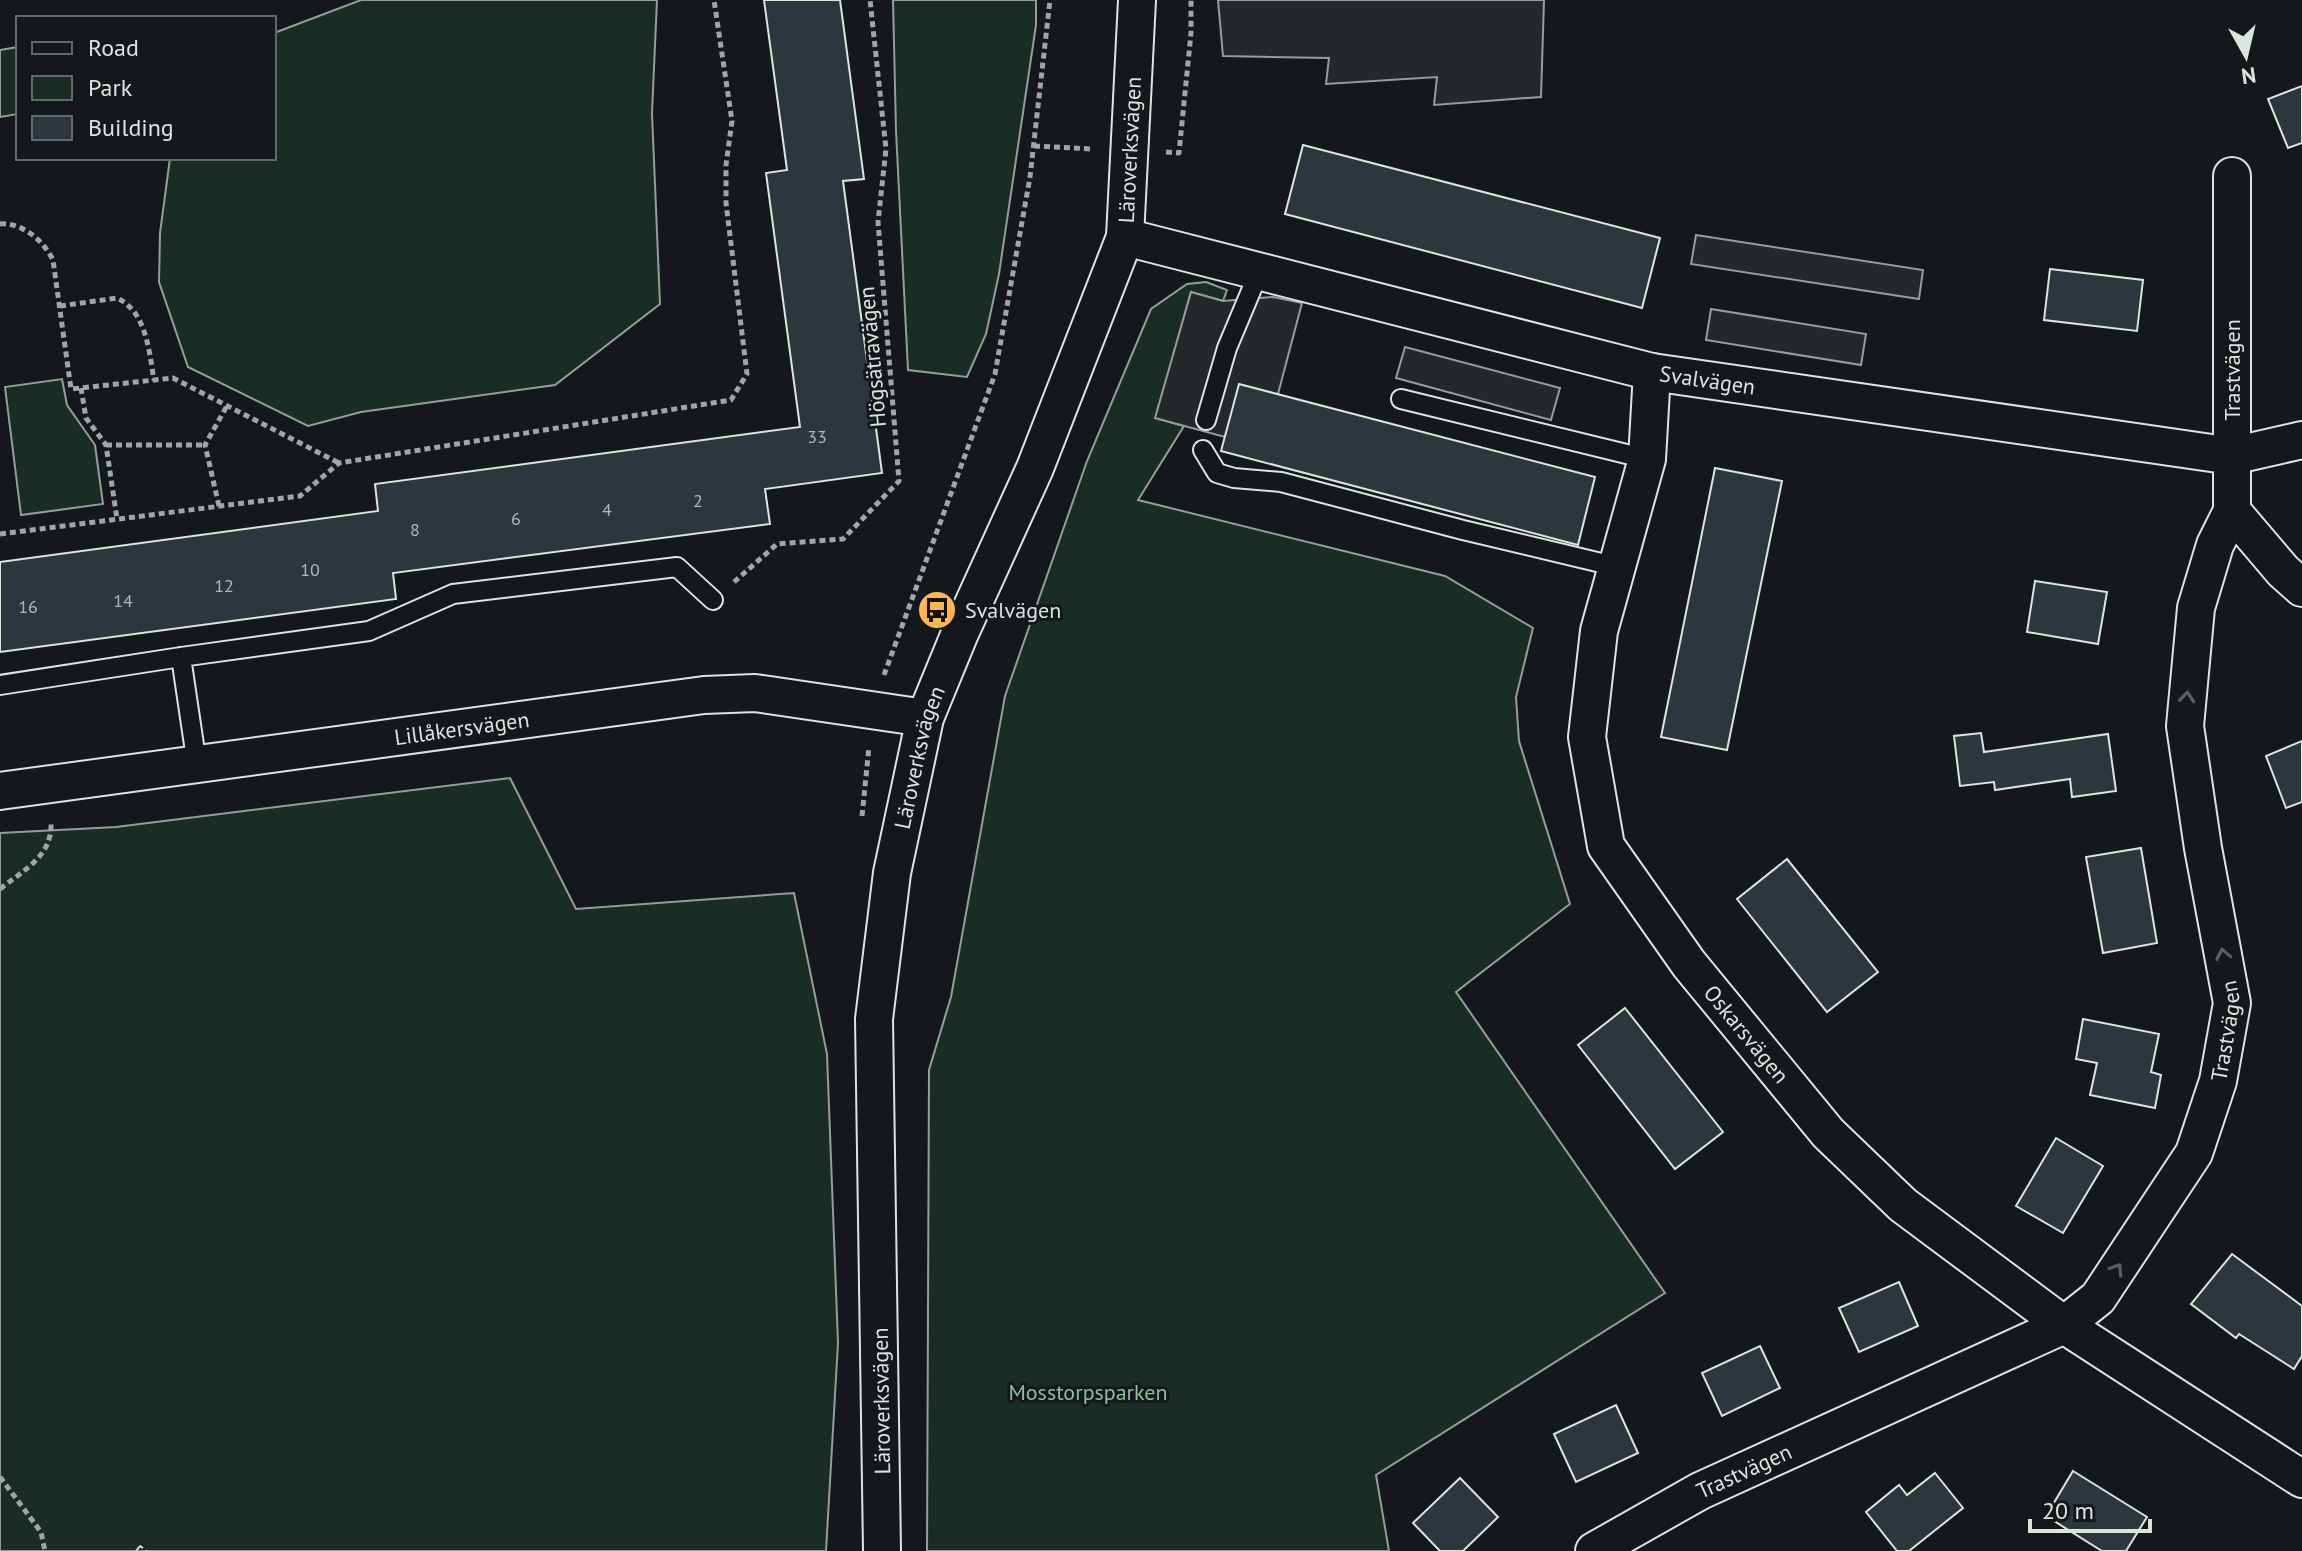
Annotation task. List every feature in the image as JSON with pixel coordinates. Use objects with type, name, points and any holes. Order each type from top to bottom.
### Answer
[{"type":"street","name":"Läroverksvägen","points":[[882,1551],[874,1019],[892,873],[925,718],[1035,468],[1125,237],[1137,0]]},
{"type":"street","name":"Trastvägen","points":[[1594,1551],[1700,1491],[2064,1325],[2098,1298],[2194,1153],[2218,1081],[2232,1003],[2203,848],[2185,726],[2196,608],[2215,545],[2232,511],[2232,176]]},
{"type":"street","name":"Svalvägen","points":[[1125,237],[1652,372],[2232,456],[2302,440]]},
{"type":"street","name":"Oskarsvägen","points":[[1652,372],[1647,459],[1599,631],[1587,737],[1606,846],[1689,964],[1828,1133],[1903,1205],[2064,1325],[2302,1479]]},
{"type":"street","points":[[2232,511],[2283,571],[2302,588]]},
{"type":"street","name":"Lillåkersvägen","points":[[0,791],[704,695],[755,693],[925,718]]},
{"type":"lane","points":[[1206,420],[1227,348],[1259,272]]},
{"type":"lane","points":[[1401,399],[1647,459]]},
{"type":"lane","points":[[1203,450],[1217,473],[1234,478],[1281,482],[1618,567]]},
{"type":"lane","points":[[0,685],[369,631],[453,594],[677,567],[713,600]]},
{"type":"lane","points":[[181,657],[197,765]]},
{"type":"path","points":[[0,534],[300,496],[339,463],[731,400],[747,374],[726,203],[726,165],[732,121],[714,0]]},
{"type":"path","name":"Högsätravägen","points":[[713,600],[777,544],[843,539],[899,481],[878,222],[886,149],[870,0]]},
{"type":"path","points":[[872,709],[995,374],[1030,177],[1050,0]]},
{"type":"path","points":[[0,224],[8,223],[29,232],[47,248],[53,260],[71,389],[173,378],[339,463]]},
{"type":"path","points":[[60,306],[117,298],[133,309],[148,345],[154,380]]},
{"type":"path","points":[[81,388],[86,418],[106,445],[117,519]]},
{"type":"path","points":[[219,506],[205,445],[228,404]]},
{"type":"path","points":[[106,445],[205,445]]},
{"type":"path","points":[[0,889],[37,861],[52,837]]},
{"type":"path","points":[[0,1477],[41,1532],[45,1551]]},
{"type":"green space","points":[[361,0],[657,0],[652,113],[660,304],[555,385],[361,412],[308,426],[188,367],[159,282],[160,233],[170,160],[276,160],[276,32]]},
{"type":"green space","points":[[893,0],[1036,0],[1036,25],[999,274],[986,334],[967,377],[908,370]]},
{"type":"green space","points":[[16,47],[16,114],[0,117],[0,50]]},
{"type":"green space","name":"Mosstorpsparken","points":[[1206,282],[1227,290],[1223,301],[1191,292],[1156,418],[1184,426],[1138,500],[1445,576],[1533,628],[1516,697],[1519,741],[1570,904],[1456,992],[1665,1293],[1376,1475],[1389,1551],[927,1551],[929,1070],[951,997],[1005,696],[1087,461],[1151,309],[1187,284]]},
{"type":"green space","points":[[62,379],[67,405],[95,445],[103,504],[21,515],[5,387]]},
{"type":"green space","points":[[510,778],[576,909],[794,893],[827,1054],[838,1343],[826,1551],[0,1551],[0,833],[116,827]]},
{"type":"shaded area","points":[[1218,0],[1544,0],[1541,97],[1434,105],[1437,77],[1326,84],[1329,58],[1223,56]]},
{"type":"shaded area","points":[[1696,235],[1923,270],[1919,299],[1691,264]]},
{"type":"shaded area","points":[[1191,292],[1223,301],[1273,297],[1302,303],[1278,394],[1225,437],[1155,418]]},
{"type":"shaded area","points":[[1711,309],[1866,334],[1861,365],[1706,340]]},
{"type":"shaded area","points":[[1405,347],[1560,388],[1551,420],[1396,378]]},
{"type":"building","points":[[764,0],[840,0],[864,179],[843,181],[882,473],[765,489],[770,524],[393,573],[396,599],[0,652],[0,562],[378,511],[375,484],[800,427],[766,173],[787,170]]},
{"type":"building","points":[[2302,86],[2302,143],[2288,148],[2268,99]]},
{"type":"building","points":[[1303,145],[1660,238],[1642,308],[1285,214]]},
{"type":"building","points":[[2050,269],[2143,280],[2137,331],[2044,320]]},
{"type":"building","points":[[1239,384],[1595,477],[1578,545],[1221,451]]},
{"type":"building","points":[[1715,468],[1782,481],[1727,750],[1661,737]]},
{"type":"building","points":[[2035,581],[2107,592],[2098,644],[2027,632]]},
{"type":"building","points":[[1981,733],[1984,752],[2108,734],[2116,791],[2072,797],[2070,779],[1995,790],[1994,782],[1960,786],[1954,736]]},
{"type":"building","points":[[2302,741],[2302,802],[2286,808],[2266,756]]},
{"type":"building","points":[[2141,848],[2157,943],[2103,953],[2086,857]]},
{"type":"building","points":[[1787,859],[1878,972],[1827,1012],[1737,899]]},
{"type":"building","points":[[1625,1008],[1723,1132],[1675,1169],[1578,1045]]},
{"type":"building","points":[[2083,1019],[2159,1034],[2151,1072],[2161,1075],[2155,1108],[2090,1095],[2097,1063],[2076,1059]]},
{"type":"building","points":[[2056,1138],[2103,1166],[2063,1233],[2016,1206]]},
{"type":"building","points":[[2232,1254],[2302,1306],[2302,1356],[2294,1369],[2239,1334],[2236,1338],[2191,1304]]},
{"type":"building","points":[[1899,1282],[1918,1326],[1859,1352],[1839,1308]]},
{"type":"building","points":[[1760,1346],[1780,1388],[1722,1416],[1702,1373]]},
{"type":"building","points":[[1616,1405],[1638,1453],[1576,1482],[1554,1434]]},
{"type":"building","points":[[2073,1471],[2147,1517],[2126,1551],[2102,1551],[2046,1516]]},
{"type":"building","points":[[1935,1473],[1963,1508],[1909,1551],[1897,1551],[1866,1512],[1899,1485],[1907,1495]]},
{"type":"building","points":[[1460,1478],[1498,1517],[1463,1551],[1440,1551],[1413,1523]]},
{"type":"fence","points":[[136,1551],[140,1546],[147,1551]]},
{"type":"place","name":"Svalvägen","points":[[937,610]]}]
